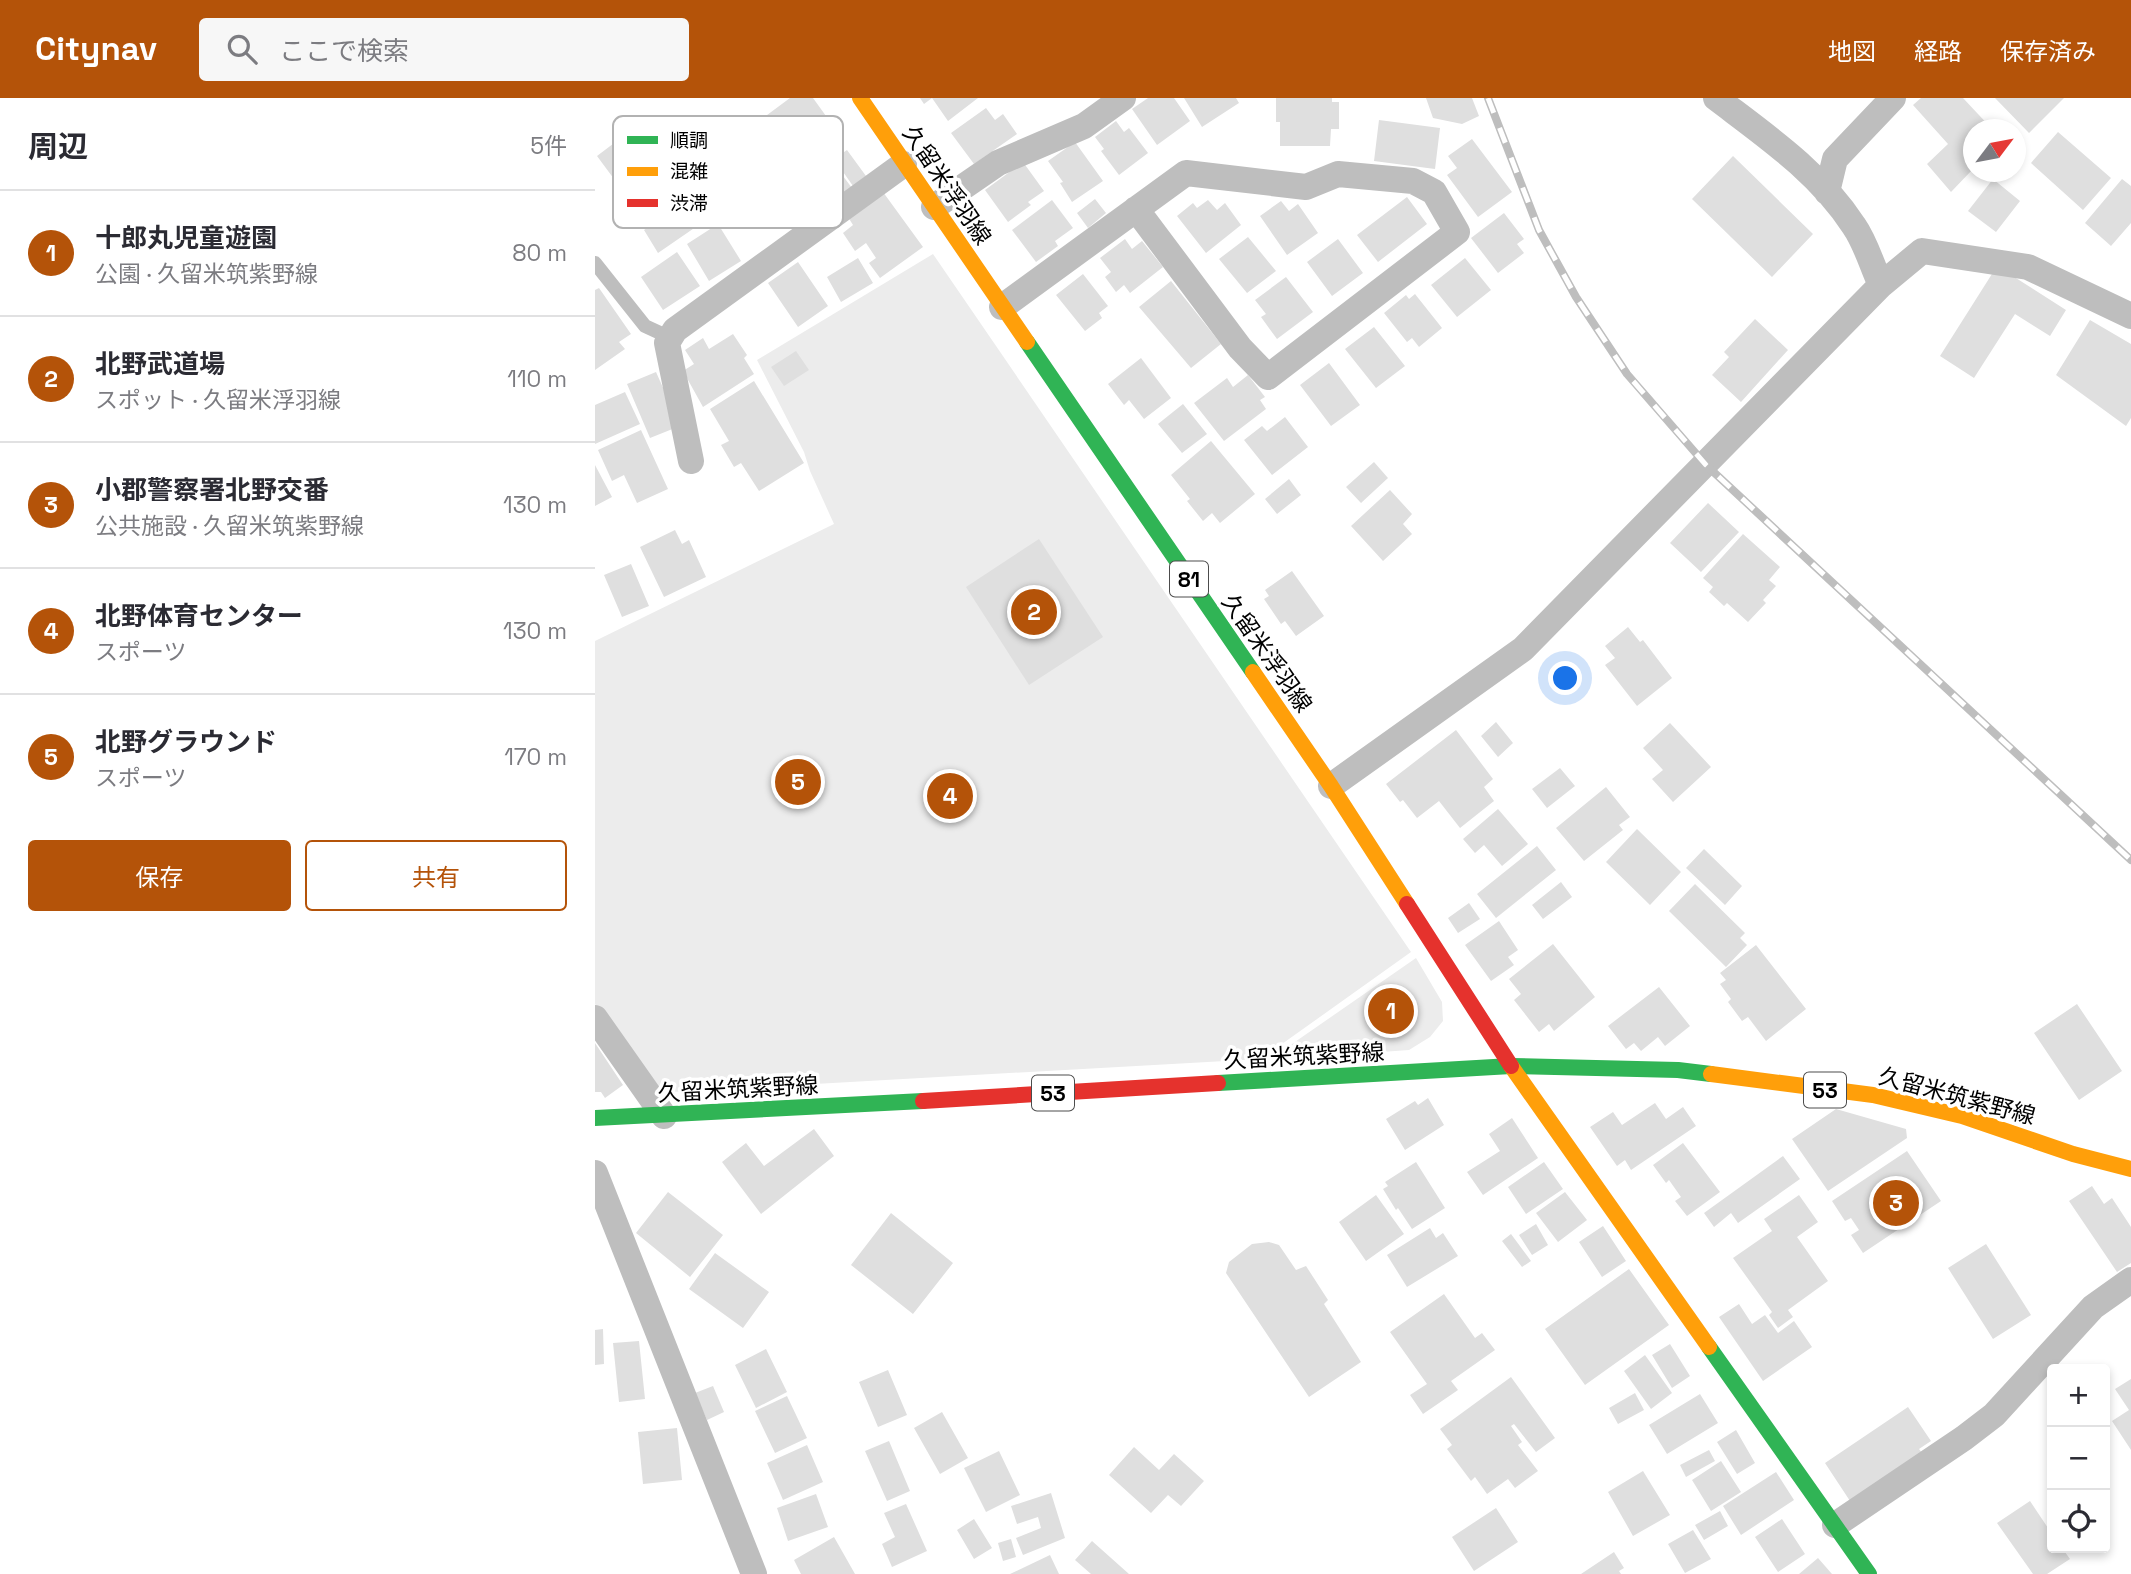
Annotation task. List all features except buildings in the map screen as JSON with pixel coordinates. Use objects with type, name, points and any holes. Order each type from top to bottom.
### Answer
[{"type":"main road","name":"久留米浮羽線","points":[[860,98],[1331,786],[1511,1066],[1835,1525],[1866,1573]]},
{"type":"main road","name":"久留米筑紫野線","points":[[595,1118],[1511,1066],[1678,1070],[1873,1095],[1962,1116],[2073,1154],[2131,1169]]},
{"type":"street","points":[[934,206],[998,163],[1084,126],[1123,98]]},
{"type":"street","points":[[1716,98],[1797,160],[1827,192],[1855,227],[1881,285]]},
{"type":"street","points":[[1827,192],[1835,159],[1893,98]]},
{"type":"street","points":[[843,208],[904,164]]},
{"type":"street","points":[[1002,307],[1136,209],[1186,173],[1306,187],[1338,174],[1413,181],[1434,192],[1457,232],[1268,377],[1240,348],[1136,209]]},
{"type":"street","points":[[691,461],[667,344],[670,338],[675,330],[816,228]]},
{"type":"street","points":[[1331,786],[1523,649],[1881,285],[1922,251],[2028,267],[2131,316]]},
{"type":"street","points":[[595,1018],[664,1116]]},
{"type":"street","points":[[595,1173],[754,1574]]},
{"type":"street","points":[[1835,1525],[1994,1415],[2094,1307],[2131,1280]]},
{"type":"lane","points":[[595,263],[645,326],[670,338]]},
{"type":"shaded area","points":[[933,254],[1411,952],[1261,1059],[654,1093],[595,1004],[595,641],[834,524],[804,452],[757,360]]},
{"type":"shaded area","points":[[1416,958],[1442,1002],[1443,1021],[1430,1037],[1409,1050],[1269,1060]]},
{"type":"railway","points":[[1488,98],[1539,230],[1576,297],[1627,374],[1706,465],[2131,860]]},
{"type":"traffic: fast","points":[[1027,342],[1253,672]]},
{"type":"traffic: fast","points":[[1218,1083],[1511,1066],[1678,1070],[1711,1074]]},
{"type":"traffic: fast","points":[[595,1118],[923,1101]]},
{"type":"traffic: fast","points":[[1709,1347],[1869,1574]]},
{"type":"traffic: slow","points":[[860,98],[1027,342]]},
{"type":"traffic: slow","points":[[1253,672],[1407,904]]},
{"type":"traffic: slow","points":[[1511,1066],[1709,1347]]},
{"type":"traffic: slow","points":[[1711,1074],[1873,1095],[1962,1116],[2073,1154],[2131,1169]]},
{"type":"traffic: jam","points":[[1407,904],[1511,1066]]},
{"type":"traffic: jam","points":[[923,1101],[1218,1083]]},
{"type":"place","name":"北野武道場","points":[[1034,612]]},
{"type":"place","name":"北野グラウンド","points":[[798,782]]},
{"type":"place","name":"北野体育センター","points":[[950,796]]},
{"type":"place","name":"十郎丸児童遊園","points":[[1391,1011]]},
{"type":"place","name":"小郡警察署北野交番","points":[[1896,1203]]}]
